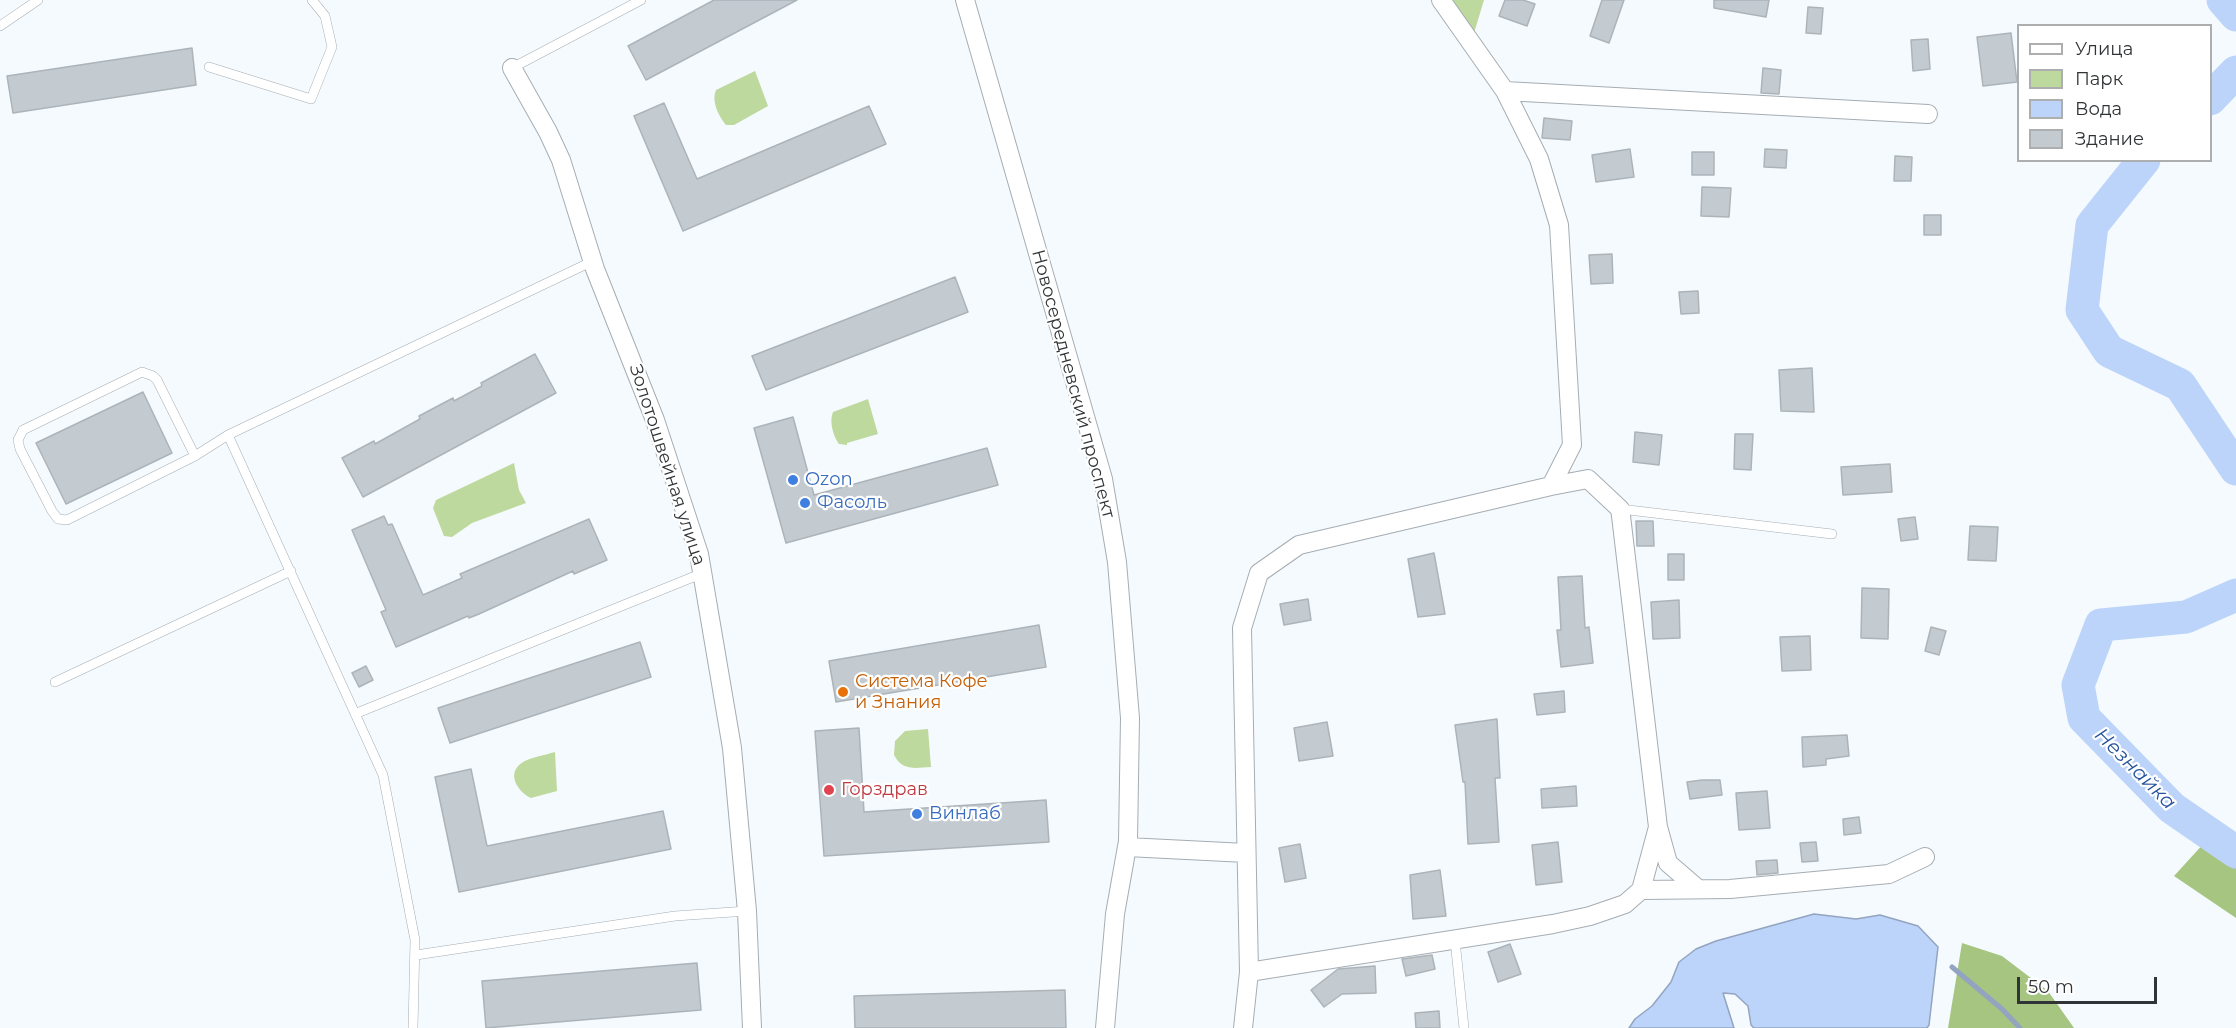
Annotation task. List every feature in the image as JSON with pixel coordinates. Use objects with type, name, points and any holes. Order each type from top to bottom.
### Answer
[{"type":"street","name":"Новосередневский проспект","points":[[965,0],[1107,498],[1118,562],[1130,711],[1127,847],[1115,914],[1105,1028]]},
{"type":"street","points":[[1441,0],[1505,91],[1539,159],[1559,225],[1572,445],[1551,486]]},
{"type":"street","name":"Золотошвейная улица","points":[[512,68],[556,149],[593,261],[655,420],[678,486],[703,573],[732,748],[747,911],[752,1028]]},
{"type":"street","points":[[1505,91],[1928,114]]},
{"type":"street","points":[[1243,1028],[1249,972],[1242,628],[1259,573],[1299,545],[1588,479],[1620,509],[1658,827],[1668,863],[1697,888]]},
{"type":"street","points":[[1249,972],[1273,966],[1334,960],[1590,916],[1625,904],[1641,890],[1658,827]]},
{"type":"street","points":[[1127,847],[1246,853]]},
{"type":"street","points":[[1641,890],[1730,889],[1889,874],[1925,856]]},
{"type":"lane","points":[[0,26],[38,0]]},
{"type":"lane","points":[[209,67],[311,99],[332,47],[325,16],[312,0]]},
{"type":"lane","points":[[512,68],[641,0]]},
{"type":"lane","points":[[195,456],[157,380],[148,373],[142,372],[23,430],[18,440],[18,445],[55,516],[67,520],[195,456],[228,435],[593,261]]},
{"type":"lane","points":[[228,435],[384,775],[414,927],[416,955],[413,1028]]},
{"type":"lane","points":[[1620,509],[1832,534]]},
{"type":"lane","points":[[55,682],[291,571]]},
{"type":"lane","points":[[357,713],[703,573]]},
{"type":"lane","points":[[416,955],[675,916],[747,911]]},
{"type":"lane","points":[[1455,940],[1464,1028]]},
{"type":"green space","points":[[1452,0],[1484,0],[1474,33]]},
{"type":"green space","points":[[755,71],[768,106],[734,125],[726,125],[715,104],[716,90]]},
{"type":"green space","points":[[868,399],[878,434],[847,443],[847,445],[839,444],[832,428],[833,412]]},
{"type":"green space","points":[[514,463],[519,490],[526,503],[472,523],[452,537],[444,536],[433,508],[436,500]]},
{"type":"green space","points":[[928,729],[931,767],[909,767],[901,764],[894,755],[895,741],[905,731]]},
{"type":"green space","points":[[555,752],[557,791],[531,798],[515,782],[515,771],[523,762]]},
{"type":"green space","points":[[2206,841],[2236,863],[2236,918],[2174,876]]},
{"type":"green space","points":[[1962,943],[2002,956],[2048,991],[2074,1028],[1948,1028]]},
{"type":"water","points":[[1814,914],[1856,919],[1880,915],[1918,926],[1938,947],[1927,1028],[1754,1028],[1751,1025],[1748,1006],[1735,994],[1723,993],[1734,1028],[1629,1028],[1635,1019],[1652,1006],[1671,982],[1679,962],[1696,949],[1716,941]]},
{"type":"building","points":[[714,0],[797,0],[646,80],[628,46]]},
{"type":"building","points":[[1505,0],[1523,0],[1535,4],[1527,26],[1499,16]]},
{"type":"building","points":[[1602,0],[1624,0],[1609,43],[1590,36]]},
{"type":"building","points":[[1714,0],[1769,0],[1766,17],[1714,8]]},
{"type":"building","points":[[1808,7],[1823,8],[1821,34],[1806,33]]},
{"type":"building","points":[[2011,33],[2017,82],[1983,86],[1977,37]]},
{"type":"building","points":[[1928,39],[1930,69],[1913,71],[1911,40]]},
{"type":"building","points":[[192,48],[196,85],[13,113],[7,76]]},
{"type":"building","points":[[1763,68],[1781,70],[1779,94],[1761,93]]},
{"type":"building","points":[[664,103],[697,179],[869,106],[886,144],[683,231],[634,116]]},
{"type":"building","points":[[1544,118],[1572,121],[1570,140],[1542,138]]},
{"type":"building","points":[[1630,149],[1634,177],[1596,182],[1592,155]]},
{"type":"building","points":[[1765,149],[1787,150],[1786,168],[1764,167]]},
{"type":"building","points":[[1692,152],[1714,152],[1714,175],[1692,175]]},
{"type":"building","points":[[1895,156],[1912,157],[1911,181],[1894,181]]},
{"type":"building","points":[[1702,187],[1731,188],[1729,217],[1701,216]]},
{"type":"building","points":[[1924,215],[1941,215],[1941,235],[1924,235]]},
{"type":"building","points":[[1612,254],[1613,283],[1591,284],[1589,255]]},
{"type":"building","points":[[955,277],[968,312],[766,390],[752,356]]},
{"type":"building","points":[[1698,291],[1699,313],[1681,314],[1679,292]]},
{"type":"building","points":[[535,354],[556,393],[363,497],[342,458],[374,441],[375,444],[420,419],[419,416],[453,398],[454,401],[482,386],[481,383]]},
{"type":"building","points":[[1812,368],[1814,412],[1781,411],[1779,370]]},
{"type":"building","points":[[143,392],[172,453],[66,504],[36,443]]},
{"type":"building","points":[[793,417],[814,495],[987,448],[998,485],[786,543],[754,428]]},
{"type":"building","points":[[1635,432],[1662,435],[1659,465],[1633,462]]},
{"type":"building","points":[[1735,434],[1753,434],[1751,470],[1734,469]]},
{"type":"building","points":[[1890,464],[1892,492],[1843,495],[1841,467]]},
{"type":"building","points":[[384,516],[388,525],[392,524],[423,595],[462,578],[460,574],[589,519],[607,560],[574,574],[573,571],[479,614],[469,618],[468,616],[396,647],[381,612],[386,610],[352,530]]},
{"type":"building","points":[[1915,517],[1918,539],[1901,541],[1898,519]]},
{"type":"building","points":[[1636,521],[1653,521],[1654,546],[1637,546]]},
{"type":"building","points":[[1970,526],[1998,527],[1996,561],[1968,560]]},
{"type":"building","points":[[1434,553],[1445,614],[1418,617],[1408,559]]},
{"type":"building","points":[[1668,554],[1684,554],[1684,580],[1668,580]]},
{"type":"building","points":[[1582,576],[1585,628],[1589,627],[1593,663],[1561,667],[1557,630],[1561,630],[1558,577]]},
{"type":"building","points":[[1862,588],[1889,589],[1888,639],[1861,638]]},
{"type":"building","points":[[1308,599],[1311,620],[1284,625],[1280,604]]},
{"type":"building","points":[[1679,600],[1680,638],[1653,639],[1651,602]]},
{"type":"building","points":[[1039,625],[1046,667],[836,702],[829,661]]},
{"type":"building","points":[[1931,627],[1946,631],[1939,655],[1925,651]]},
{"type":"building","points":[[1810,636],[1811,670],[1782,671],[1780,637]]},
{"type":"building","points":[[640,642],[651,677],[450,743],[438,708]]},
{"type":"building","points":[[366,666],[373,680],[359,687],[352,673]]},
{"type":"building","points":[[1564,691],[1565,712],[1537,715],[1534,694]]},
{"type":"building","points":[[1497,719],[1500,778],[1495,778],[1499,842],[1468,844],[1465,782],[1463,782],[1455,725]]},
{"type":"building","points":[[1327,722],[1333,756],[1299,761],[1294,728]]},
{"type":"building","points":[[859,728],[864,812],[1046,800],[1049,842],[824,856],[815,731]]},
{"type":"building","points":[[1847,735],[1849,756],[1826,759],[1826,765],[1803,767],[1802,737]]},
{"type":"building","points":[[471,769],[487,846],[663,811],[671,849],[459,892],[435,777]]},
{"type":"building","points":[[1720,780],[1722,795],[1690,799],[1687,782]]},
{"type":"building","points":[[1576,786],[1577,806],[1542,808],[1541,789]]},
{"type":"building","points":[[1767,791],[1770,828],[1739,830],[1736,793]]},
{"type":"building","points":[[1859,817],[1861,833],[1844,835],[1843,819]]},
{"type":"building","points":[[1558,842],[1562,882],[1536,885],[1532,845]]},
{"type":"building","points":[[1816,842],[1818,861],[1802,862],[1800,843]]},
{"type":"building","points":[[1300,844],[1306,878],[1285,882],[1279,848]]},
{"type":"building","points":[[1777,860],[1778,873],[1757,875],[1756,861]]},
{"type":"building","points":[[1440,870],[1446,916],[1413,919],[1410,875]]},
{"type":"building","points":[[1510,944],[1521,974],[1498,982],[1488,952]]},
{"type":"building","points":[[1432,955],[1435,969],[1406,976],[1402,959]]},
{"type":"building","points":[[697,963],[701,1010],[486,1028],[482,981]]},
{"type":"building","points":[[1375,966],[1376,993],[1342,994],[1324,1007],[1311,990],[1338,969]]},
{"type":"building","points":[[1065,990],[1066,1028],[855,1028],[854,996]]},
{"type":"building","points":[[1439,1011],[1440,1028],[1416,1028],[1415,1013]]},
{"type":"waterway","name":"Незнайка","points":[[2223,0],[2236,15]]},
{"type":"waterway","name":"Незнайка","points":[[2212,97],[2236,72]]},
{"type":"waterway","name":"Незнайка","points":[[2142,162],[2092,225],[2082,310],[2109,351],[2180,385],[2236,469]]},
{"type":"waterway","name":"Незнайка","points":[[2236,595],[2186,617],[2101,625],[2078,685],[2084,718],[2172,808],[2236,852]]},
{"type":"waterway","points":[[1952,967],[2002,1009],[2020,1028]]},
{"type":"place","name":"Ozon","points":[[793,480]]},
{"type":"place","name":"Фасоль","points":[[805,503]]},
{"type":"place","name":"Система Кофе и Знания","points":[[843,692]]},
{"type":"place","name":"Горздрав","points":[[829,790]]},
{"type":"place","name":"Винлаб","points":[[917,814]]}]
